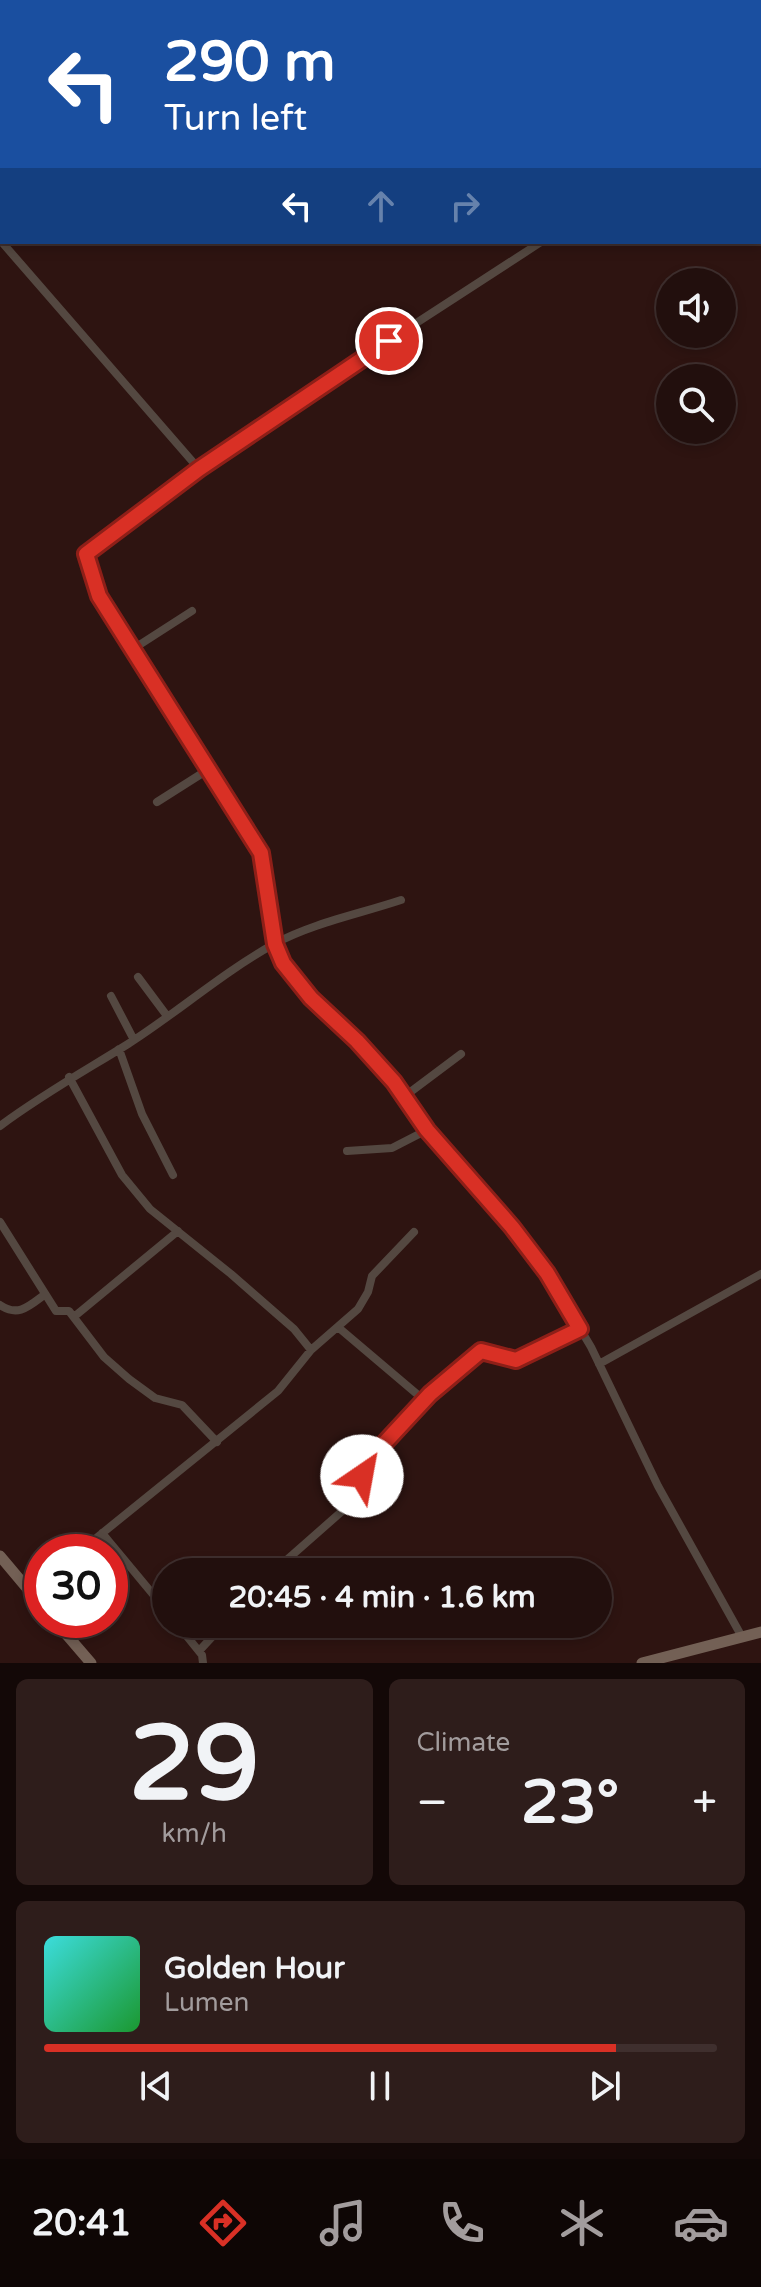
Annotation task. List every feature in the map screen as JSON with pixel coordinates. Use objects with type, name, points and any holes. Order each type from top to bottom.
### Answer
[{"type":"street","points":[[3,244],[199,469]]},
{"type":"street","points":[[538,244],[199,469],[86,554],[99,596],[261,853],[275,944],[283,963],[311,998],[357,1041],[405,1096],[427,1130],[512,1227],[547,1273],[599,1364],[658,1486],[742,1637]]},
{"type":"street","points":[[133,649],[192,611]]},
{"type":"street","points":[[157,802],[209,769]]},
{"type":"street","points":[[0,1126],[69,1077],[134,1040],[275,944],[318,925],[401,900]]},
{"type":"street","points":[[138,977],[167,1016]]},
{"type":"street","points":[[111,996],[134,1040]]},
{"type":"street","points":[[119,1049],[142,1114],[173,1175]]},
{"type":"street","points":[[405,1096],[461,1054]]},
{"type":"street","points":[[69,1077],[122,1175],[150,1209],[294,1329],[311,1350]]},
{"type":"street","points":[[347,1151],[392,1148],[427,1130]]},
{"type":"street","points":[[0,1222],[56,1311],[69,1311],[104,1357],[155,1398],[182,1405],[217,1442]]},
{"type":"street","points":[[75,1316],[178,1231]]},
{"type":"street","points":[[152,1593],[102,1533],[278,1391],[311,1350],[358,1309],[377,1270],[414,1232]]},
{"type":"street","points":[[599,1364],[761,1274]]},
{"type":"street","points":[[0,1305],[11,1313],[18,1312],[44,1295]]},
{"type":"street","points":[[339,1328],[424,1400]]},
{"type":"street","points":[[289,1558],[357,1498],[366,1463],[424,1400],[481,1351],[516,1360],[580,1329]]},
{"type":"street","points":[[0,1556],[24,1585]]},
{"type":"street","points":[[642,1663],[761,1632]]},
{"type":"street","points":[[69,1638],[91,1663]]},
{"type":"street","points":[[188,1638],[199,1651],[203,1663]]},
{"type":"street","points":[[199,1651],[211,1638]]},
{"type":"route","points":[[362,1476],[366,1463],[430,1394],[481,1351],[516,1360],[580,1329],[547,1273],[512,1227],[427,1130],[394,1082],[357,1041],[311,998],[283,963],[275,944],[261,853],[99,596],[86,564],[86,554],[91,547],[199,469],[389,341]]}]
